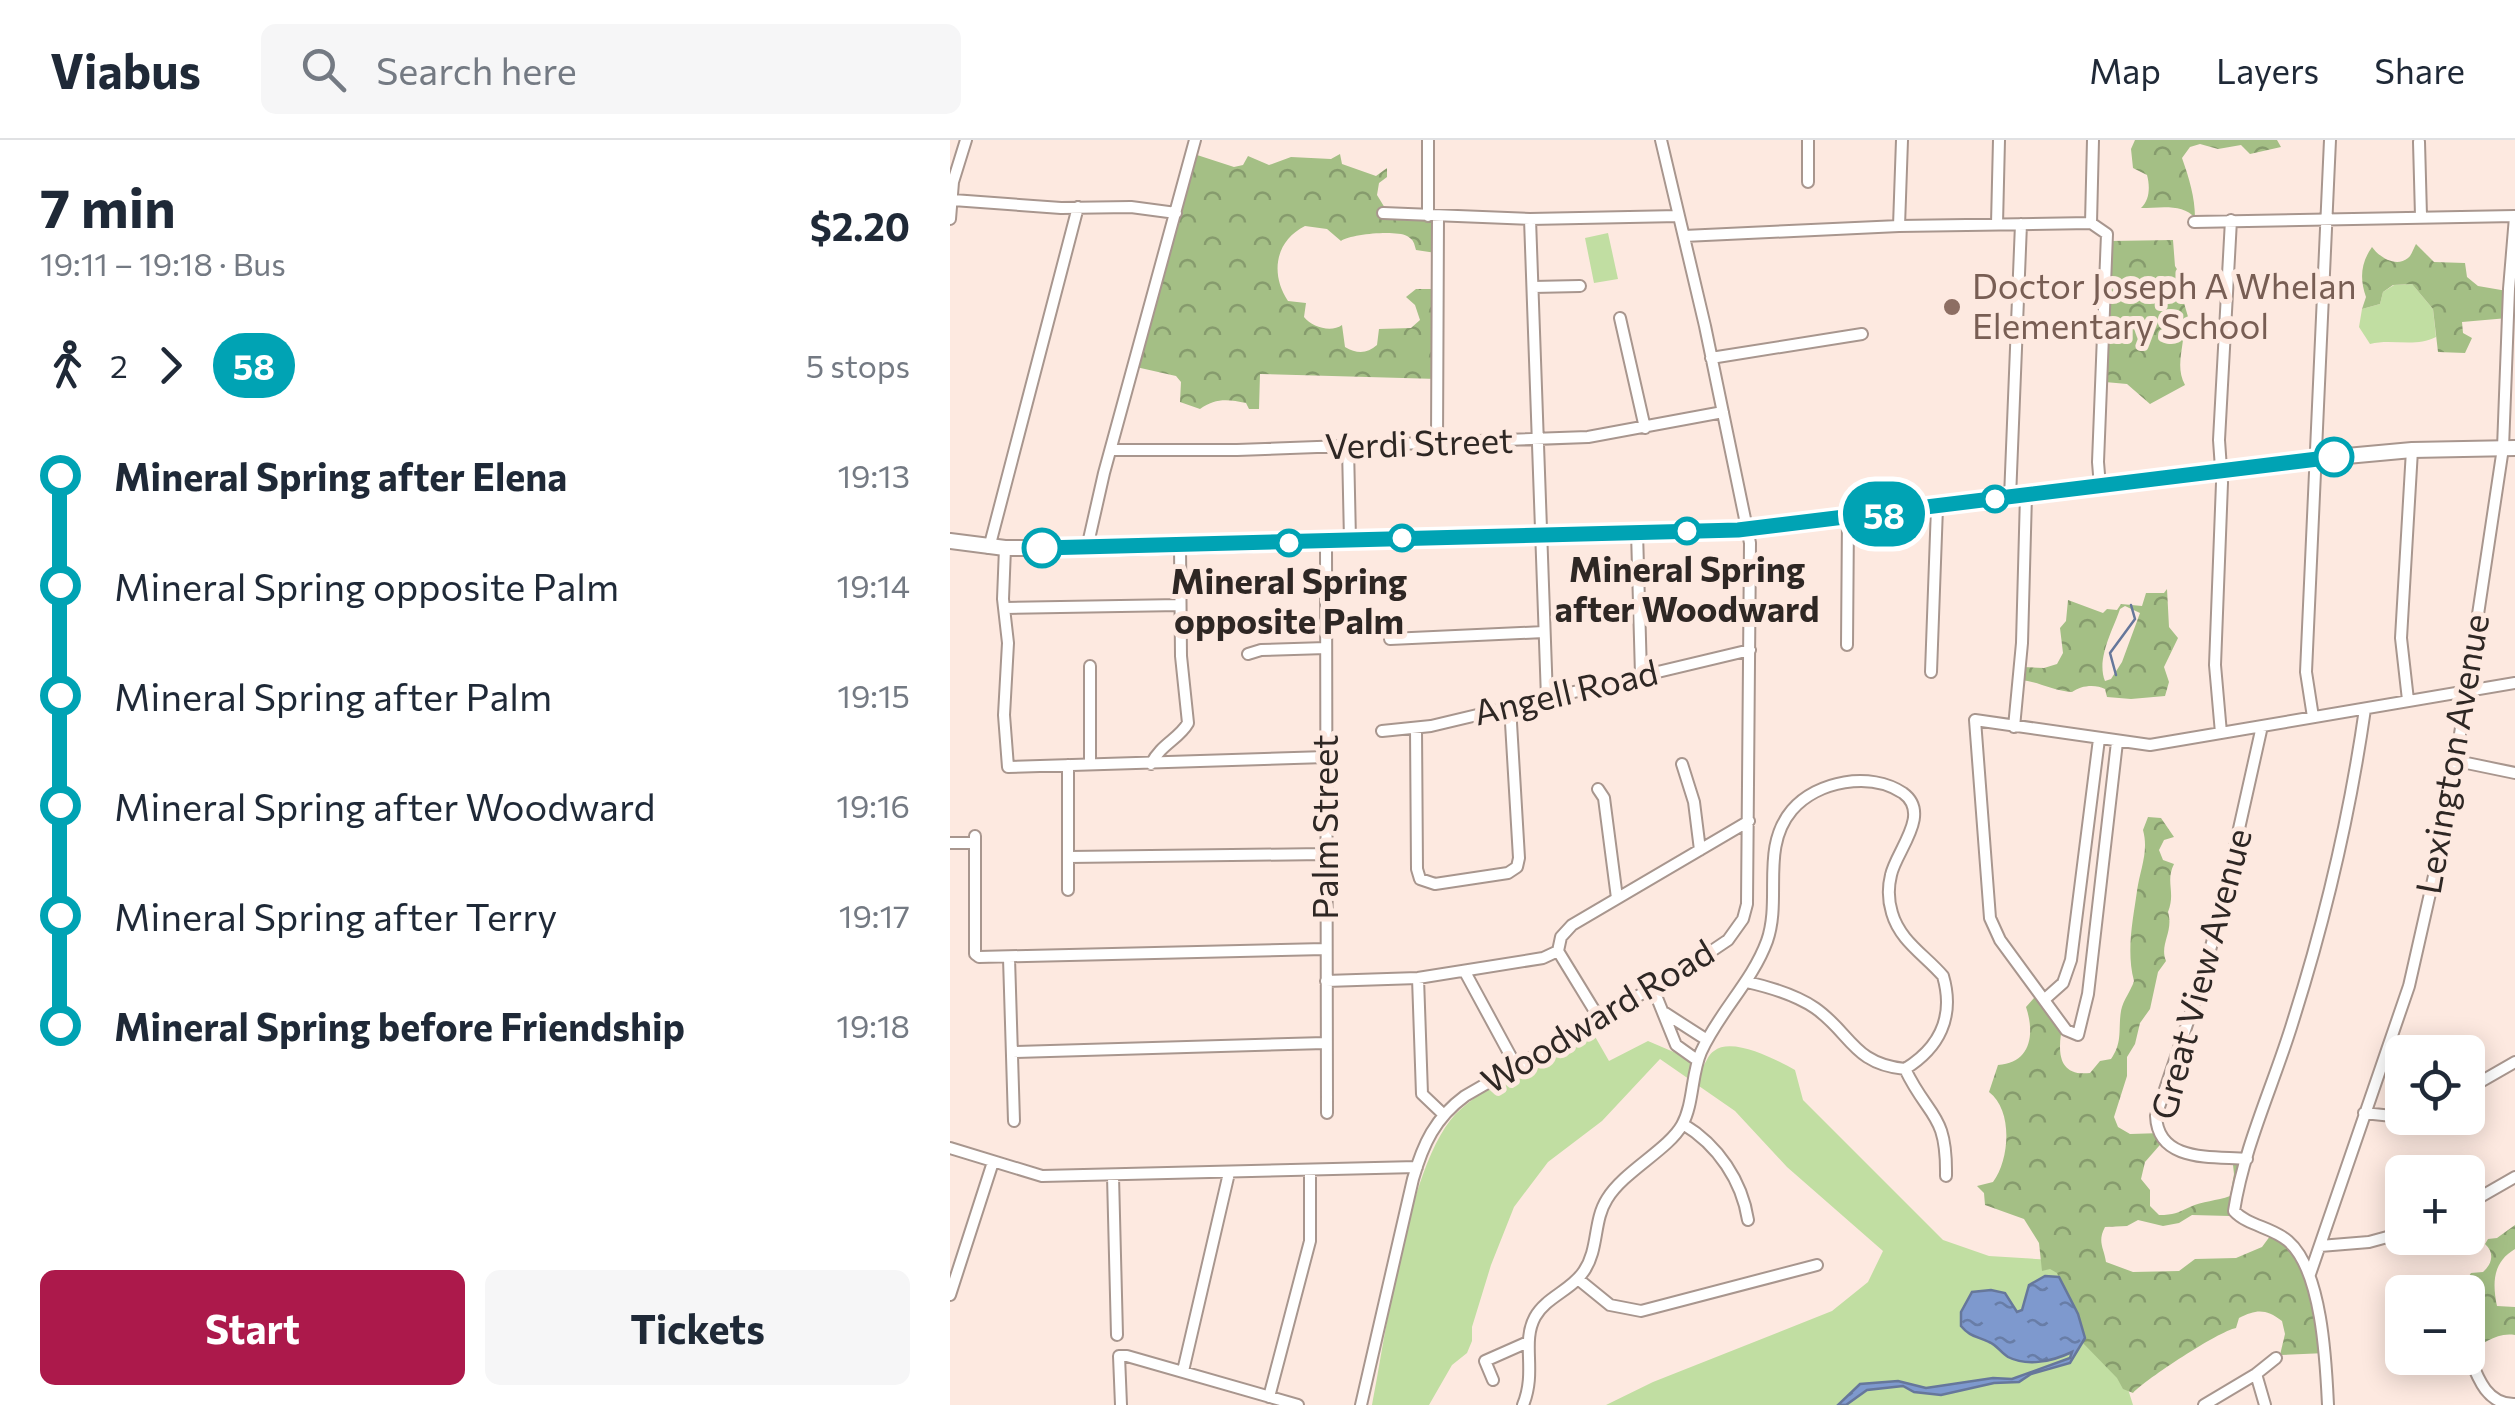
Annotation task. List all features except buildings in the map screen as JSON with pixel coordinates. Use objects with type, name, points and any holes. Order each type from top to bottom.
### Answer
[{"type":"main road","points":[[950,541],[989,548],[1087,548],[1747,528],[2314,459],[2412,450],[2509,448]]},
{"type":"street","points":[[950,219],[951,180],[966,140]]},
{"type":"street","points":[[1087,548],[1195,140]]},
{"type":"street","points":[[1428,140],[1437,444]]},
{"type":"street","name":"Woodward Road","points":[[1362,1405],[1416,1167],[1428,1136],[1443,1114],[1465,1096],[1653,988],[1736,933],[1743,919],[1749,891],[1747,528],[1661,140]]},
{"type":"street","points":[[1808,140],[1808,182]]},
{"type":"street","points":[[1899,226],[1902,140]]},
{"type":"street","points":[[1997,224],[1998,140]]},
{"type":"street","points":[[2091,223],[2093,140]]},
{"type":"street","points":[[2313,717],[2306,672],[2330,140]]},
{"type":"street","points":[[2420,142],[2421,216]]},
{"type":"street","points":[[953,200],[1131,206],[1176,212]]},
{"type":"street","points":[[989,548],[1078,207]]},
{"type":"street","points":[[1383,214],[1530,219],[1679,216]]},
{"type":"street","points":[[2194,222],[2515,216]]},
{"type":"street","name":"Lexington Avenue","points":[[2310,1274],[2409,986],[2456,761],[2509,448],[2510,266],[2515,216]]},
{"type":"street","points":[[1530,219],[1547,698]]},
{"type":"street","points":[[2221,733],[2215,666],[2231,220]]},
{"type":"street","points":[[1684,236],[1899,226],[2091,223],[2107,234],[2100,487]]},
{"type":"street","points":[[2010,498],[2021,224]]},
{"type":"street","points":[[1533,287],[1580,286]]},
{"type":"street","points":[[1620,318],[1644,428]]},
{"type":"street","points":[[1712,358],[1862,334]]},
{"type":"street","name":"Verdi Street","points":[[1112,450],[1539,440],[1614,435],[1722,412]]},
{"type":"street","points":[[1348,446],[1350,540]]},
{"type":"street","points":[[2408,700],[2401,638],[2412,450]]},
{"type":"street","points":[[2014,727],[2022,643],[2026,496]]},
{"type":"street","points":[[1931,672],[1937,507]]},
{"type":"street","points":[[1846,645],[1848,518]]},
{"type":"street","points":[[1637,532],[1640,675]]},
{"type":"street","name":"Palm Street","points":[[1326,542],[1327,1113]]},
{"type":"street","points":[[1151,764],[1161,747],[1184,731],[1188,723],[1182,672],[1180,546]]},
{"type":"street","points":[[1006,548],[1004,715],[1008,767],[1326,757]]},
{"type":"street","points":[[1006,608],[1180,605]]},
{"type":"street","points":[[1390,639],[1544,632]]},
{"type":"street","points":[[1248,654],[1326,648]]},
{"type":"street","name":"Angell Road","points":[[1382,731],[1416,728],[1750,650]]},
{"type":"street","points":[[1090,666],[1090,764]]},
{"type":"street","points":[[2117,742],[2088,994],[2078,1034],[2066,1030],[2012,959],[1990,918],[1975,720],[2150,745],[2515,683]]},
{"type":"street","points":[[1416,728],[1420,879],[1435,884],[1508,873],[1517,867],[1519,858],[1510,706]]},
{"type":"street","points":[[2328,1405],[2326,1362],[2310,1274],[2291,1243],[2234,1211],[2319,929],[2365,709]]},
{"type":"street","name":"Great View Avenue","points":[[2247,1159],[2186,1154],[2172,1149],[2159,1135],[2156,1116],[2214,936],[2262,726]]},
{"type":"street","points":[[2045,999],[2063,984],[2071,960],[2099,739]]},
{"type":"street","points":[[2456,761],[2515,772]]},
{"type":"street","points":[[1682,764],[1694,802],[1700,850]]},
{"type":"street","points":[[1068,766],[1068,890]]},
{"type":"street","points":[[1523,1405],[1532,1370],[1528,1342],[1537,1313],[1578,1280],[1591,1258],[1600,1214],[1610,1194],[1683,1124],[1698,1060],[1707,1040],[1747,982],[1770,929],[1774,845],[1790,812],[1809,794],[1833,784],[1879,783],[1902,793],[1910,800],[1914,819],[1890,876],[1892,912],[1901,935],[1935,966],[1946,986],[1942,1034],[1928,1052],[1905,1069],[1887,1067],[1862,1056],[1813,1006],[1747,982]]},
{"type":"street","points":[[1598,789],[1604,798],[1618,898]]},
{"type":"street","points":[[1599,1018],[1558,950],[1561,937],[1572,925],[1749,820]]},
{"type":"street","points":[[950,843],[975,839],[976,956],[1325,948]]},
{"type":"street","points":[[1070,857],[1325,854]]},
{"type":"street","points":[[1326,981],[1466,972],[1522,964],[1558,950]]},
{"type":"street","points":[[1009,958],[1014,1121]]},
{"type":"street","points":[[1466,972],[1516,1066]]},
{"type":"street","points":[[1418,978],[1422,1094],[1443,1114]]},
{"type":"street","points":[[1653,988],[1676,1045],[1698,1060]]},
{"type":"street","points":[[1665,1013],[1707,1040]]},
{"type":"street","points":[[1013,1052],[1326,1043]]},
{"type":"street","points":[[2485,1079],[2515,1062]]},
{"type":"street","points":[[1905,1069],[1918,1094],[1940,1120],[1946,1144],[1946,1176]]},
{"type":"street","points":[[2364,1114],[2385,1116]]},
{"type":"street","points":[[1683,1124],[1705,1142],[1737,1180],[1748,1220]]},
{"type":"street","points":[[950,1148],[1042,1176],[1416,1167]]},
{"type":"street","points":[[950,1295],[993,1162]]},
{"type":"street","points":[[1269,1397],[1310,1241],[1310,1170]]},
{"type":"street","points":[[1182,1371],[1230,1173]]},
{"type":"street","points":[[1113,1176],[1118,1334]]},
{"type":"street","points":[[2485,1194],[2515,1177]]},
{"type":"street","points":[[2320,1246],[2385,1238]]},
{"type":"street","points":[[1578,1280],[1610,1305],[1641,1311],[1817,1265]]},
{"type":"street","points":[[1493,1380],[1485,1361],[1528,1342]]},
{"type":"street","points":[[1121,1405],[1118,1356],[1298,1405]]},
{"type":"street","points":[[2204,1405],[2276,1358]]},
{"type":"street","points":[[2256,1374],[2265,1405]]},
{"type":"street","points":[[2479,1375],[2487,1392],[2504,1404],[2515,1404]]},
{"type":"green space","points":[[2135,140],[2277,140],[2281,147],[2250,154],[2241,145],[2218,149],[2200,144],[2190,147],[2182,158],[2195,218],[2177,208],[2141,208],[2148,197],[2149,184],[2147,175],[2133,168],[2131,149]]},
{"type":"green space","points":[[1194,154],[1234,167],[1243,165],[1248,156],[1269,165],[1291,157],[1331,159],[1340,154],[1342,164],[1376,176],[1387,168],[1387,177],[1379,183],[1377,195],[1388,213],[1438,215],[1436,253],[1416,250],[1411,239],[1401,234],[1363,235],[1341,241],[1327,229],[1305,226],[1287,240],[1278,269],[1288,301],[1306,303],[1307,321],[1327,329],[1342,325],[1345,347],[1358,352],[1377,345],[1379,329],[1411,328],[1420,320],[1415,305],[1406,297],[1416,289],[1437,289],[1438,379],[1260,374],[1259,409],[1227,400],[1200,409],[1180,402],[1181,382],[1176,376],[1136,367]]},
{"type":"green space","points":[[1608,233],[1618,279],[1594,283],[1585,238]]},
{"type":"green space","points":[[2173,240],[2175,266],[2191,292],[2184,303],[2191,327],[2189,336],[2183,340],[2181,357],[2185,385],[2150,404],[2127,384],[2105,382],[2110,241]]},
{"type":"green space","points":[[2416,244],[2434,262],[2465,263],[2467,277],[2478,286],[2507,291],[2508,318],[2462,322],[2463,333],[2472,338],[2465,353],[2438,352],[2433,309],[2412,284],[2393,285],[2383,292],[2380,304],[2362,309],[2366,297],[2363,266],[2372,247],[2383,258],[2398,262],[2409,257]]},
{"type":"green space","points":[[2412,284],[2433,309],[2436,337],[2420,342],[2370,344],[2359,327],[2362,309],[2380,304],[2383,292],[2394,285]]},
{"type":"green space","points":[[2167,589],[2169,627],[2178,638],[2164,667],[2169,682],[2165,696],[2107,697],[2105,689],[2097,686],[2072,692],[2021,680],[2023,667],[2057,664],[2063,653],[2060,628],[2066,621],[2068,600],[2103,613],[2107,609],[2117,610],[2121,604],[2142,606],[2146,593],[2164,593]],"holes":[[[2125,606],[2140,613],[2122,662],[2111,679],[2105,681],[2104,654],[2120,609]]]},
{"type":"green space","points":[[2148,817],[2161,818],[2174,837],[2164,840],[2159,850],[2163,860],[2174,864],[2170,876],[2166,961],[2158,972],[2150,1009],[2127,1057],[2127,1076],[2114,1117],[2118,1127],[2130,1134],[2162,1133],[2166,1138],[2145,1162],[2141,1179],[2150,1190],[2150,1206],[2159,1215],[2230,1196],[2232,1155],[2243,1157],[2238,1212],[2230,1216],[2192,1215],[2163,1226],[2138,1220],[2127,1226],[2105,1227],[2101,1241],[2106,1262],[2133,1272],[2179,1271],[2195,1259],[2236,1258],[2262,1247],[2276,1228],[2291,1238],[2310,1266],[2320,1300],[2326,1353],[2280,1355],[2285,1334],[2282,1321],[2266,1312],[2256,1312],[2239,1318],[2236,1328],[2183,1356],[2133,1393],[2123,1389],[2080,1340],[2084,1334],[2057,1273],[2050,1269],[2042,1271],[2039,1243],[2024,1219],[1985,1205],[1984,1193],[1977,1186],[1993,1182],[2006,1148],[2002,1110],[1989,1092],[1998,1065],[2024,1053],[2030,1037],[2026,1007],[2041,990],[2063,1023],[2060,1050],[2070,1070],[2090,1073],[2100,1061],[2111,1059],[2115,1053],[2122,1007],[2134,981],[2131,936],[2145,853],[2143,830]]},
{"type":"green space","points":[[1593,1033],[1609,1061],[1648,1041],[1704,1065],[1714,1051],[1732,1046],[1754,1051],[1795,1070],[1803,1100],[1943,1240],[1989,1256],[2052,1260],[2118,1357],[2133,1405],[1606,1405],[1653,1382],[1832,1311],[1868,1282],[1883,1251],[1787,1167],[1735,1111],[1660,1059],[1602,1121],[1548,1162],[1514,1207],[1491,1265],[1467,1353],[1452,1365],[1429,1405],[1372,1405],[1402,1247],[1427,1164],[1443,1131],[1461,1109],[1492,1086]]},
{"type":"green space","points":[[2515,1225],[2515,1249],[2498,1266],[2495,1289],[2497,1306],[2515,1307],[2515,1335],[2485,1343],[2485,1275],[2470,1275],[2489,1266],[2491,1255],[2485,1244],[2488,1239],[2497,1238]]},
{"type":"water","points":[[2045,1276],[2059,1277],[2085,1338],[2070,1363],[2031,1374],[2019,1382],[1994,1383],[1941,1395],[1914,1392],[1903,1386],[1867,1390],[1846,1405],[1838,1405],[1860,1384],[1898,1381],[1926,1388],[2012,1379],[2070,1358],[2072,1352],[2040,1362],[2016,1360],[1961,1326],[1961,1312],[1972,1292],[2005,1293],[2017,1312],[2022,1310],[2029,1285]]},
{"type":"waterway","points":[[2116,675],[2110,653],[2135,619],[2131,605]]},
{"type":"bus line","name":"58","points":[[1042,548],[1738,530],[2334,457]]},
{"type":"place","name":"Doctor Joseph A Whelan Elementary School","points":[[1952,307]]},
{"type":"place","name":"Mineral Spring after Woodward","points":[[1687,531]]},
{"type":"place","name":"Mineral Spring opposite Palm","points":[[1289,543]]}]
